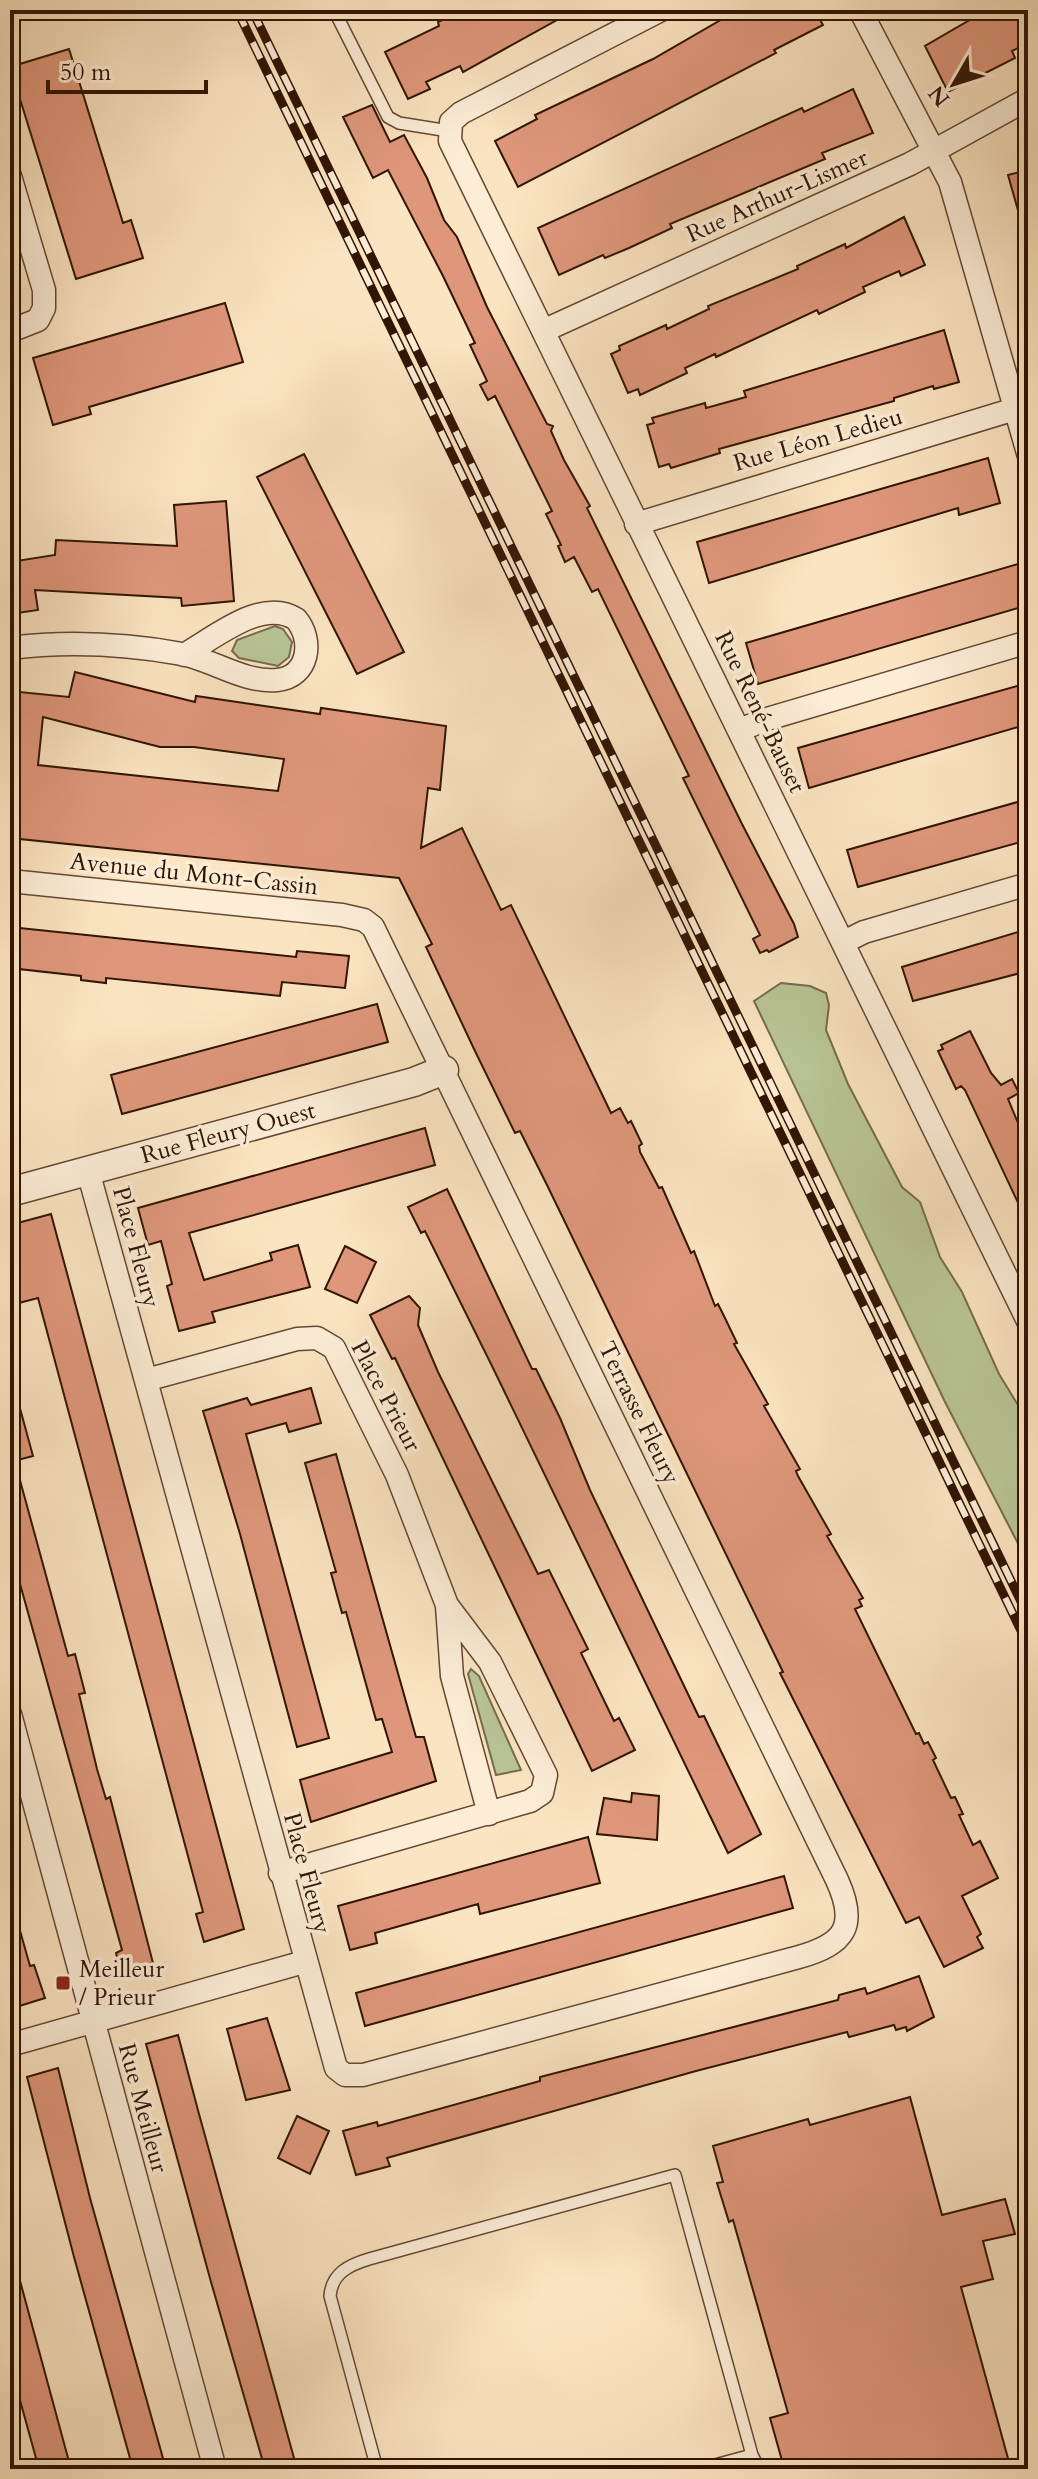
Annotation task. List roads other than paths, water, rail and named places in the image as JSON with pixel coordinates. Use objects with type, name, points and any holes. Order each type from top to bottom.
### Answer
[{"type":"street","points":[[449,129],[461,113],[661,10]]},
{"type":"street","points":[[860,10],[950,182],[1028,453]]},
{"type":"street","name":"Rue Arthur-Lismer","points":[[543,331],[934,151],[1028,99]]},
{"type":"street","name":"Rue René-Bauset","points":[[449,129],[453,147],[636,524],[740,730],[1028,1321]]},
{"type":"street","points":[[10,176],[44,290],[44,308],[38,320],[10,331]]},
{"type":"street","name":"Rue Léon Ledieu","points":[[636,524],[1015,409]]},
{"type":"street","points":[[10,648],[99,645],[184,655],[256,678],[280,680],[301,666],[307,651],[306,639],[296,619],[274,612],[246,620],[184,655]]},
{"type":"street","points":[[740,730],[764,720],[1028,642]]},
{"type":"street","name":"Avenue du Mont-Cassin","points":[[10,881],[349,916],[371,925]]},
{"type":"street","points":[[844,942],[871,930],[1028,884]]},
{"type":"street","name":"Terrasse Fleury","points":[[371,925],[837,1880],[845,1902],[846,1928]]},
{"type":"street","name":"Rue Fleury Ouest","points":[[10,1192],[414,1082],[444,1070]]},
{"type":"street","name":"Place Fleury","points":[[88,1171],[304,1962],[332,2061],[342,2073],[357,2076],[808,1954],[834,1943],[846,1928]]},
{"type":"street","name":"Place Prieur","points":[[146,1380],[297,1339],[317,1338],[329,1344],[342,1359],[397,1475],[447,1605],[490,1662],[546,1775],[546,1784],[539,1797],[280,1873]]},
{"type":"street","name":"Place Prieur","points":[[447,1605],[452,1676],[489,1814]]},
{"type":"street","name":"Rue Meilleur","points":[[10,1714],[215,2469]]},
{"type":"street","points":[[10,2045],[304,1962]]},
{"type":"lane","points":[[334,10],[384,113],[399,123],[449,129]]},
{"type":"lane","points":[[377,2469],[330,2296],[332,2284],[343,2270],[369,2259],[675,2175],[752,2455],[759,2469]]},
{"type":"lane","points":[[701,2469],[752,2455]]},
{"type":"railway","points":[[237,10],[1028,1645]]},
{"type":"railway","points":[[252,10],[1028,1616]]},
{"type":"place","name":"Meilleur / Prieur","points":[[63,1983]]}]
